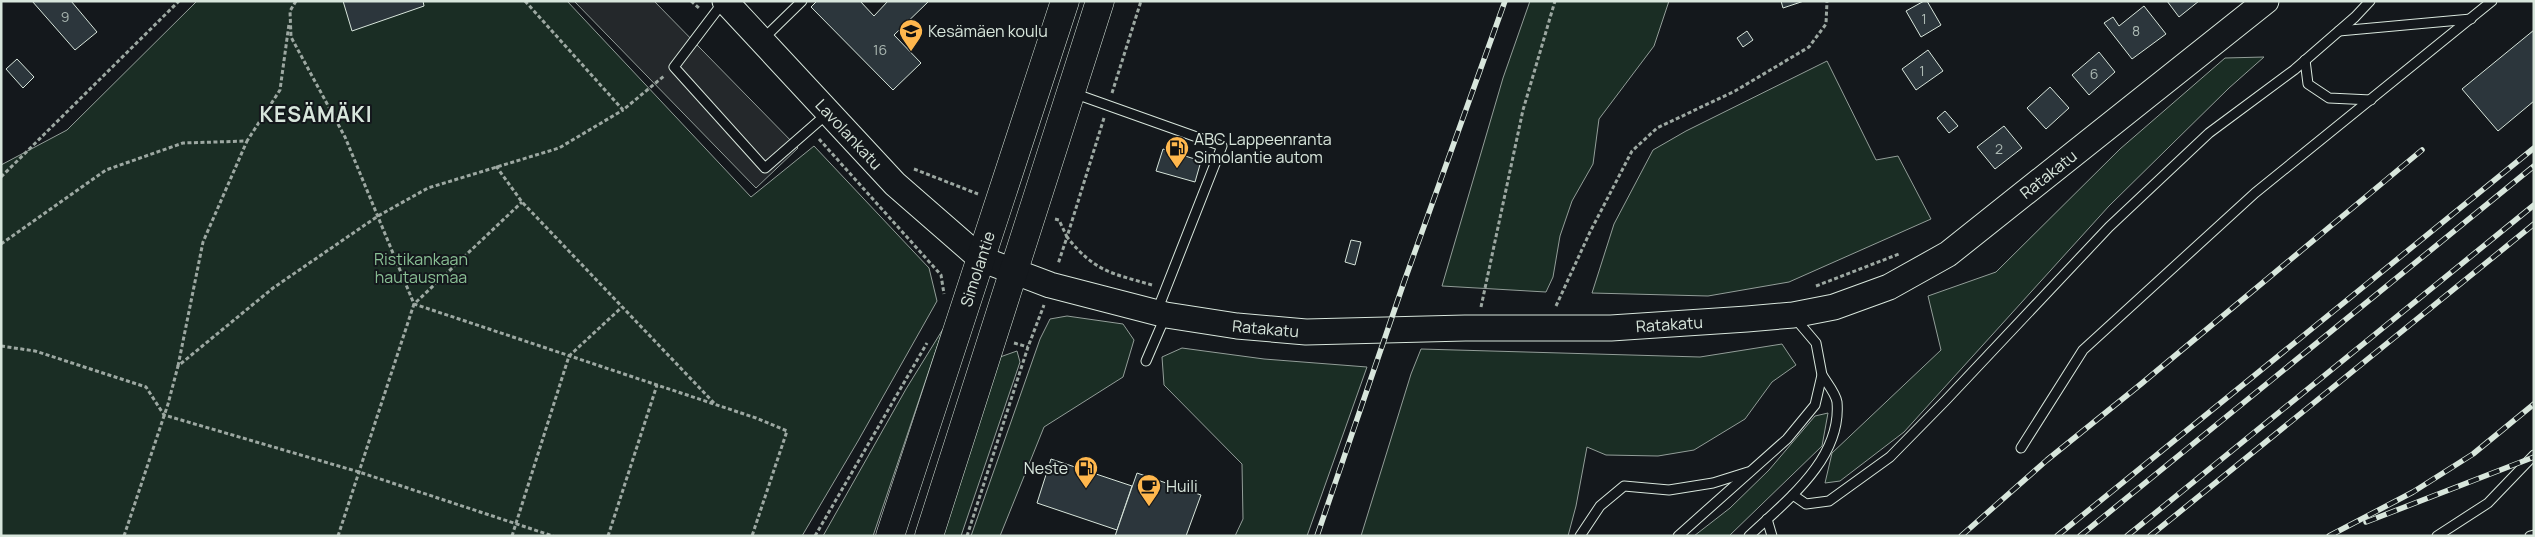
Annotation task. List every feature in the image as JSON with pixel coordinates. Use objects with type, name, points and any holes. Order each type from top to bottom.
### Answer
[{"type":"main road","name":"Simolantie","points":[[890,536],[1065,1]]},
{"type":"main road","points":[[929,536],[1015,273],[1100,1]]},
{"type":"main road","name":"Ratakatu","points":[[981,259],[1050,285],[1161,314],[1237,326],[1306,332],[1465,328],[1612,328],[1793,315],[1834,307],[1889,287],[1948,254],[2266,1]]},
{"type":"main road","name":"Lavolankatu","points":[[720,7],[762,40],[895,184],[981,259]]},
{"type":"lane","points":[[762,40],[802,1]]},
{"type":"lane","points":[[1793,495],[1806,504],[1830,501],[1890,457],[2116,220],[2209,132],[2305,60],[2370,1]]},
{"type":"lane","points":[[2021,448],[2083,350],[2255,193],[2492,1]]},
{"type":"lane","points":[[720,7],[674,67],[765,168],[829,111]]},
{"type":"lane","points":[[2338,32],[2471,19]]},
{"type":"lane","points":[[2305,60],[2308,84],[2329,98],[2371,100]]},
{"type":"lane","points":[[1071,92],[1222,146],[1166,288],[1161,314],[1146,361]]},
{"type":"lane","points":[[1750,536],[1808,481],[1834,434],[1837,401],[1822,376],[1816,342],[1793,315]]},
{"type":"lane","points":[[1678,536],[1787,439],[1815,405],[1822,376]]},
{"type":"lane","points":[[2437,536],[2488,503],[2534,455]]},
{"type":"lane","points":[[1580,536],[1600,506],[1624,486],[1669,490],[1713,484],[1751,471]]},
{"type":"lane","points":[[1767,519],[1772,536]]},
{"type":"lane","points":[[2530,536],[2534,535]]},
{"type":"path","points":[[1,177],[179,1]]},
{"type":"path","points":[[124,536],[178,366],[203,242],[247,141],[280,90],[290,11],[296,1]]},
{"type":"path","points":[[525,1],[623,110]]},
{"type":"path","points":[[691,1],[720,7]]},
{"type":"path","points":[[1481,309],[1524,110],[1555,1]]},
{"type":"path","points":[[1563,310],[1553,310],[1632,151],[1657,128],[1734,91],[1809,48],[1826,24],[1828,1]]},
{"type":"path","points":[[290,11],[291,38],[345,137],[414,304],[714,404],[787,431],[752,536]]},
{"type":"path","points":[[178,366],[273,288],[378,216],[428,188],[559,148],[623,110],[674,67]]},
{"type":"path","points":[[810,128],[941,275],[945,302]]},
{"type":"path","points":[[1,244],[106,170],[183,143],[247,141]]},
{"type":"path","points":[[496,166],[522,202],[714,404]]},
{"type":"path","points":[[912,168],[943,182],[1001,201]]},
{"type":"path","points":[[338,536],[414,304],[522,202]]},
{"type":"path","points":[[1033,213],[1059,220],[1067,237],[1083,257],[1102,270],[1166,288]]},
{"type":"path","points":[[967,536],[1067,237]]},
{"type":"path","points":[[1814,287],[1902,253]]},
{"type":"path","points":[[512,536],[569,356],[622,307]]},
{"type":"path","points":[[1472,309],[1490,309]]},
{"type":"path","points":[[815,536],[927,342]]},
{"type":"path","points":[[1,346],[35,351],[146,387],[164,415],[359,472],[552,536]]},
{"type":"path","points":[[608,536],[657,385]]},
{"type":"green space","name":"Ristikankaan hautausmaa","points":[[197,1],[567,1],[751,197],[814,146],[929,268],[937,301],[802,536],[1,536],[1,165],[67,130]]},
{"type":"green space","points":[[1530,1],[1669,1],[1654,46],[1599,119],[1593,164],[1572,201],[1560,236],[1553,277],[1546,292],[1442,286],[1503,78]]},
{"type":"green space","points":[[2264,57],[2229,88],[2109,206],[1904,432],[1840,481],[1825,483],[1832,453],[1941,350],[1928,296],[1996,272],[2120,149],[2225,58]]},
{"type":"green space","points":[[1827,61],[1876,160],[1898,156],[1931,219],[1789,282],[1708,296],[1592,293],[1614,224],[1653,150],[1686,131]]},
{"type":"green space","points":[[1067,316],[1123,324],[1134,340],[1123,377],[1044,427],[1000,536],[971,536],[1040,339],[1050,319]]},
{"type":"green space","points":[[943,329],[873,536],[823,536],[906,389]]},
{"type":"green space","points":[[1782,344],[1796,365],[1772,382],[1745,419],[1694,450],[1658,456],[1606,455],[1587,447],[1576,506],[1568,536],[1361,536],[1411,374],[1421,349],[1700,357]]},
{"type":"green space","points":[[1182,348],[1264,359],[1367,367],[1307,536],[1235,536],[1243,519],[1242,464],[1164,385],[1162,357]]},
{"type":"green space","points":[[1017,351],[1020,362],[961,536],[942,536],[1000,357]]},
{"type":"green space","points":[[1828,413],[1822,446],[1729,536],[1694,536],[1730,508],[1769,470],[1815,416]]},
{"type":"shaded area","points":[[574,1],[654,1],[798,148],[756,188]]},
{"type":"building","points":[[32,1],[71,1],[97,32],[75,50]]},
{"type":"building","points":[[343,1],[423,1],[424,6],[352,31]]},
{"type":"building","points":[[817,1],[860,1],[874,16],[888,1],[929,1],[894,35],[921,63],[893,90],[811,7]]},
{"type":"building","points":[[1781,1],[1804,1],[1783,8]]},
{"type":"building","points":[[1927,1],[1941,25],[1921,37],[1906,11]]},
{"type":"building","points":[[2167,1],[2199,1],[2179,17]]},
{"type":"building","points":[[2144,6],[2166,34],[2132,59],[2104,23],[2113,17],[2119,26]]},
{"type":"building","points":[[2534,30],[2534,101],[2498,131],[2462,89]]},
{"type":"building","points":[[1747,31],[1753,40],[1743,47],[1737,38]]},
{"type":"building","points":[[1928,50],[1943,71],[1916,90],[1902,69]]},
{"type":"building","points":[[2099,52],[2115,72],[2089,95],[2072,75]]},
{"type":"building","points":[[17,59],[34,77],[23,88],[6,69]]},
{"type":"building","points":[[2050,87],[2069,108],[2046,129],[2027,108]]},
{"type":"building","points":[[1945,111],[1958,126],[1949,133],[1937,118]]},
{"type":"building","points":[[2004,126],[2022,148],[1995,169],[1977,147]]},
{"type":"building","points":[[1163,149],[1201,161],[1195,182],[1156,171]]},
{"type":"building","points":[[1351,240],[1361,242],[1355,265],[1345,262]]},
{"type":"building","points":[[1051,459],[1132,486],[1117,530],[1037,503]]},
{"type":"building","points":[[1137,473],[1201,495],[1186,536],[1115,536]]},
{"type":"railway","points":[[1317,536],[1404,282],[1505,1]]},
{"type":"railway","points":[[2057,536],[2534,148]]},
{"type":"railway","points":[[1961,536],[2047,460],[2422,150]]},
{"type":"railway","points":[[2080,536],[2534,166]]},
{"type":"railway","points":[[2127,536],[2534,205]]},
{"type":"railway","points":[[2150,536],[2534,224]]},
{"type":"railway","points":[[2329,536],[2413,492],[2473,454],[2534,404]]},
{"type":"railway","points":[[2366,522],[2534,457]]},
{"type":"place","name":"Kesämäen koulu","points":[[911,52]]},
{"type":"place","name":"ABC Lappeenranta Simolantie autom","points":[[1177,169]]},
{"type":"place","name":"Neste","points":[[1086,489]]},
{"type":"place","name":"Huili","points":[[1149,507]]},
{"type":"district","name":"KESÄMÄKI","points":[[316,114]]}]
